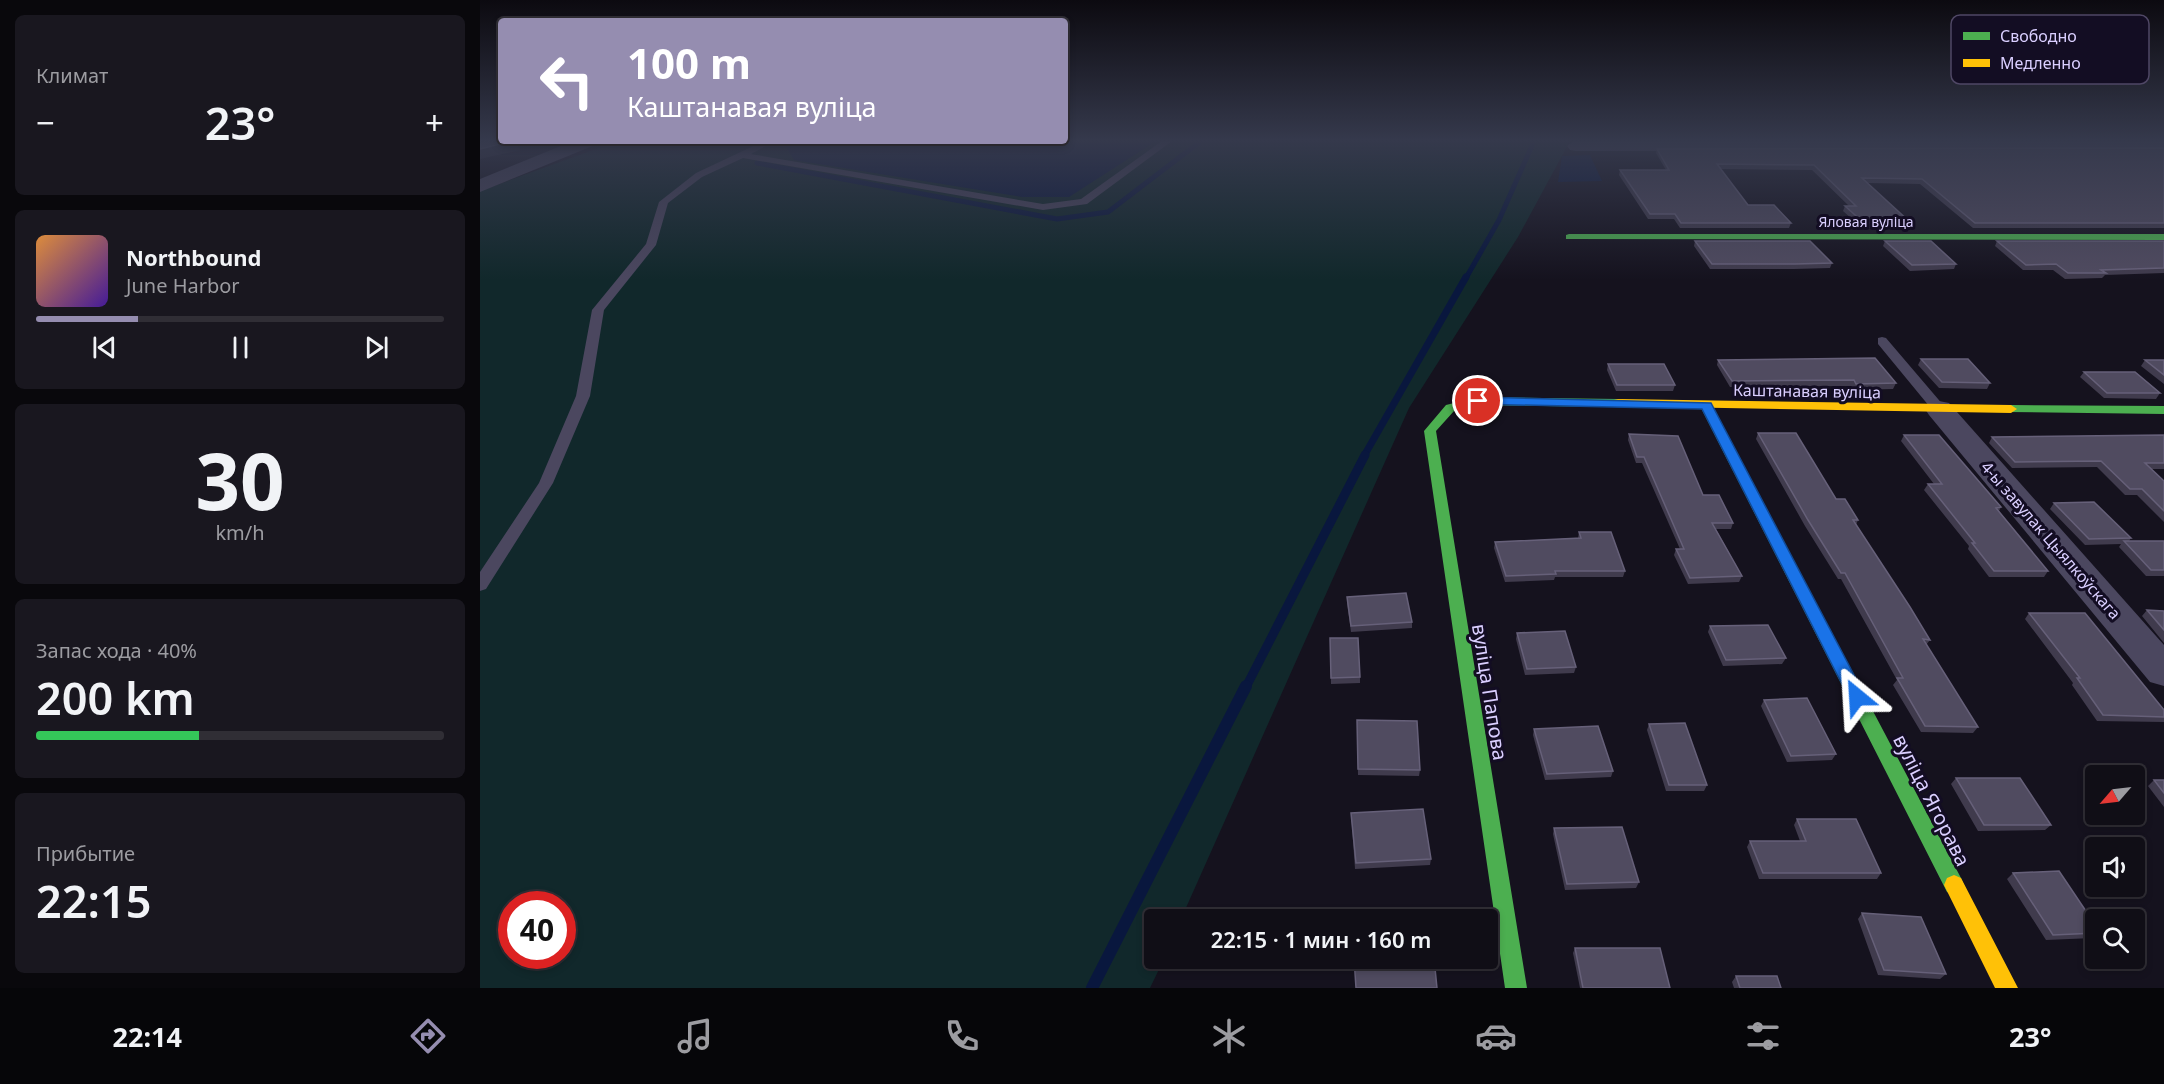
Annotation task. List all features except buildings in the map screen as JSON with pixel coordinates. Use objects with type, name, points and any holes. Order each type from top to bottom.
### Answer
[{"type":"street","name":"Яловая вуліца","points":[[1569,237],[2164,237]]},
{"type":"street","name":"Каштанавая вуліца","points":[[1450,408],[1478,401],[1706,406],[2164,410]]},
{"type":"street","name":"вуліца Ягорава","points":[[1706,406],[2007,988]]},
{"type":"street","name":"вуліца Папова","points":[[1450,408],[1430,431],[1516,988]]},
{"type":"street","name":"4-ы завулак Цыялкоўскага","points":[[1939,409],[2164,671]]},
{"type":"lane","points":[[480,585],[546,483],[583,396],[598,310],[651,245],[664,201],[683,187]]},
{"type":"lane","points":[[928,187],[1043,207],[1084,202],[1105,187]]},
{"type":"lane","points":[[1882,342],[1939,409]]},
{"type":"green space","points":[[491,187],[1545,187],[1518,237],[1409,408],[1185,909],[1144,909],[1144,969],[1159,969],[1150,988],[480,988],[480,191]]},
{"type":"water","points":[[961,187],[1084,187],[1069,197],[1022,197]]},
{"type":"waterway","points":[[886,187],[1057,219],[1108,212],[1141,187]]},
{"type":"waterway","points":[[1466,278],[1499,220],[1514,187]]},
{"type":"waterway","points":[[1364,456],[1466,277]]},
{"type":"waterway","points":[[1246,687],[1365,455]]},
{"type":"waterway","points":[[1092,988],[1246,686]]},
{"type":"traffic: fast","points":[[1569,237],[2164,237]]},
{"type":"traffic: fast","points":[[1516,988],[1430,431],[1450,408],[1478,401],[1618,403]]},
{"type":"traffic: fast","points":[[1706,406],[1954,885]]},
{"type":"traffic: fast","points":[[2011,409],[2164,410]]},
{"type":"traffic: slow","points":[[1618,403],[2011,409]]},
{"type":"traffic: slow","points":[[1954,885],[2007,988]]},
{"type":"route","points":[[1478,401],[1706,406],[1857,697]]}]
